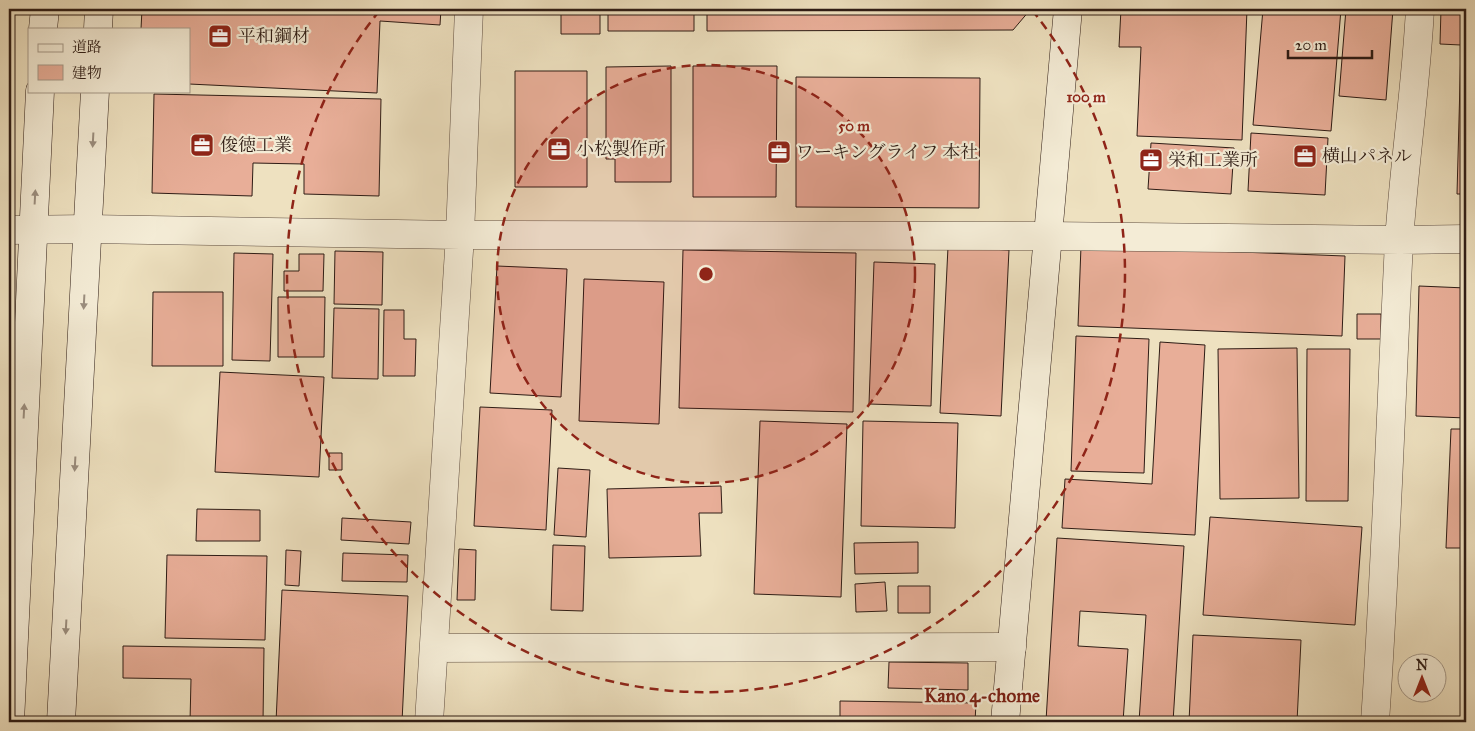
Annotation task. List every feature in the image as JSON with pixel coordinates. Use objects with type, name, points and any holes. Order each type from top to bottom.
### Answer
[{"type":"street","points":[[44,9],[44,28]]},
{"type":"street","points":[[98,28],[99,9]]},
{"type":"street","points":[[429,722],[460,235],[469,9]]},
{"type":"street","points":[[1005,722],[1068,9]]},
{"type":"street","points":[[1374,722],[1380,645],[1400,240],[1420,9]]},
{"type":"street","points":[[10,722],[21,230],[40,92]]},
{"type":"street","points":[[61,722],[95,92]]},
{"type":"street","points":[[21,230],[88,229],[460,235],[1466,239]]},
{"type":"street","points":[[434,648],[1012,647]]},
{"type":"building","points":[[142,9],[441,9],[440,25],[380,21],[377,93],[190,84],[190,28],[141,28]]},
{"type":"building","points":[[561,9],[600,9],[600,34],[561,34]]},
{"type":"building","points":[[608,9],[694,9],[694,31],[608,31]]},
{"type":"building","points":[[707,9],[1030,10],[1013,30],[707,31]]},
{"type":"building","points":[[1121,9],[1247,9],[1242,140],[1137,136],[1141,47],[1119,47]]},
{"type":"building","points":[[1263,9],[1341,9],[1331,131],[1253,125]]},
{"type":"building","points":[[1346,9],[1393,9],[1386,100],[1339,96]]},
{"type":"building","points":[[1441,9],[1466,9],[1466,194],[1457,194],[1461,45],[1440,44]]},
{"type":"building","points":[[671,66],[671,182],[615,182],[615,159],[606,159],[606,67]]},
{"type":"building","points":[[693,66],[777,66],[776,197],[693,197]]},
{"type":"building","points":[[515,71],[587,71],[587,187],[515,187]]},
{"type":"building","points":[[796,77],[980,78],[979,208],[796,207]]},
{"type":"building","points":[[154,94],[381,99],[379,196],[304,194],[304,164],[253,163],[252,196],[152,193]]},
{"type":"building","points":[[1251,133],[1328,138],[1325,195],[1248,191]]},
{"type":"building","points":[[1151,143],[1234,148],[1231,194],[1148,189]]},
{"type":"building","points":[[1081,246],[1345,256],[1342,336],[1078,326]]},
{"type":"building","points":[[948,247],[1009,250],[1001,416],[940,413]]},
{"type":"building","points":[[683,250],[856,253],[853,412],[679,408]]},
{"type":"building","points":[[335,251],[383,252],[382,305],[334,304]]},
{"type":"building","points":[[234,253],[273,254],[270,361],[232,360]]},
{"type":"building","points":[[299,254],[324,254],[323,291],[284,291],[284,271],[299,271]]},
{"type":"building","points":[[874,262],[935,264],[931,406],[869,404]]},
{"type":"building","points":[[497,266],[567,269],[561,397],[490,393]]},
{"type":"building","points":[[584,279],[664,282],[659,424],[579,421]]},
{"type":"building","points":[[1419,286],[1466,288],[1466,418],[1416,416]]},
{"type":"building","points":[[153,292],[223,292],[223,366],[152,366]]},
{"type":"building","points":[[278,297],[325,297],[324,357],[278,357]]},
{"type":"building","points":[[334,308],[379,309],[378,379],[332,378]]},
{"type":"building","points":[[384,310],[404,310],[404,339],[416,339],[415,376],[383,376]]},
{"type":"building","points":[[1357,314],[1381,314],[1381,339],[1357,339]]},
{"type":"building","points":[[1076,336],[1149,339],[1144,473],[1071,471]]},
{"type":"building","points":[[1160,342],[1205,345],[1195,535],[1062,528],[1065,479],[1152,484]]},
{"type":"building","points":[[1297,348],[1299,498],[1220,499],[1218,349]]},
{"type":"building","points":[[1307,349],[1350,349],[1348,501],[1306,501]]},
{"type":"building","points":[[220,372],[324,377],[319,477],[215,472]]},
{"type":"building","points":[[480,407],[552,410],[546,530],[474,526]]},
{"type":"building","points":[[760,421],[847,424],[841,597],[754,594]]},
{"type":"building","points":[[863,421],[958,423],[955,528],[861,526]]},
{"type":"building","points":[[1451,429],[1466,429],[1466,548],[1446,548]]},
{"type":"building","points":[[329,453],[342,453],[342,470],[329,470]]},
{"type":"building","points":[[558,468],[590,470],[586,537],[554,535]]},
{"type":"building","points":[[721,486],[722,513],[699,513],[701,556],[609,558],[607,489]]},
{"type":"building","points":[[197,509],[260,510],[260,541],[196,541]]},
{"type":"building","points":[[1210,517],[1362,527],[1355,625],[1203,615]]},
{"type":"building","points":[[342,518],[411,522],[409,544],[341,540]]},
{"type":"building","points":[[1057,538],[1184,546],[1173,722],[1139,722],[1146,615],[1080,611],[1078,646],[1128,649],[1123,722],[1046,721]]},
{"type":"building","points":[[918,542],[918,573],[855,574],[854,543]]},
{"type":"building","points":[[553,545],[585,546],[583,611],[551,610]]},
{"type":"building","points":[[459,549],[476,550],[475,600],[457,600]]},
{"type":"building","points":[[286,550],[301,551],[299,586],[285,585]]},
{"type":"building","points":[[343,553],[408,555],[407,582],[342,581]]},
{"type":"building","points":[[167,555],[267,556],[265,640],[165,638]]},
{"type":"building","points":[[885,582],[887,611],[856,612],[855,584]]},
{"type":"building","points":[[898,586],[930,586],[930,613],[898,613]]},
{"type":"building","points":[[282,590],[408,596],[402,722],[276,722]]},
{"type":"building","points":[[1193,635],[1301,640],[1297,722],[1189,722]]},
{"type":"building","points":[[123,646],[264,648],[263,722],[190,722],[191,679],[123,678]]},
{"type":"building","points":[[889,662],[968,663],[968,690],[888,688]]},
{"type":"building","points":[[840,701],[976,703],[975,722],[840,722]]},
{"type":"place","name":"平和鋼材","points":[[220,36]]},
{"type":"place","name":"俊徳工業","points":[[202,145]]},
{"type":"place","name":"小松製作所","points":[[559,149]]},
{"type":"place","name":"ワーキングライフ 本社","points":[[779,152]]},
{"type":"place","name":"横山パネル","points":[[1305,156]]},
{"type":"place","name":"栄和工業所","points":[[1151,160]]},
{"type":"district","name":"Kano 4-chome","points":[[982,695]]}]
